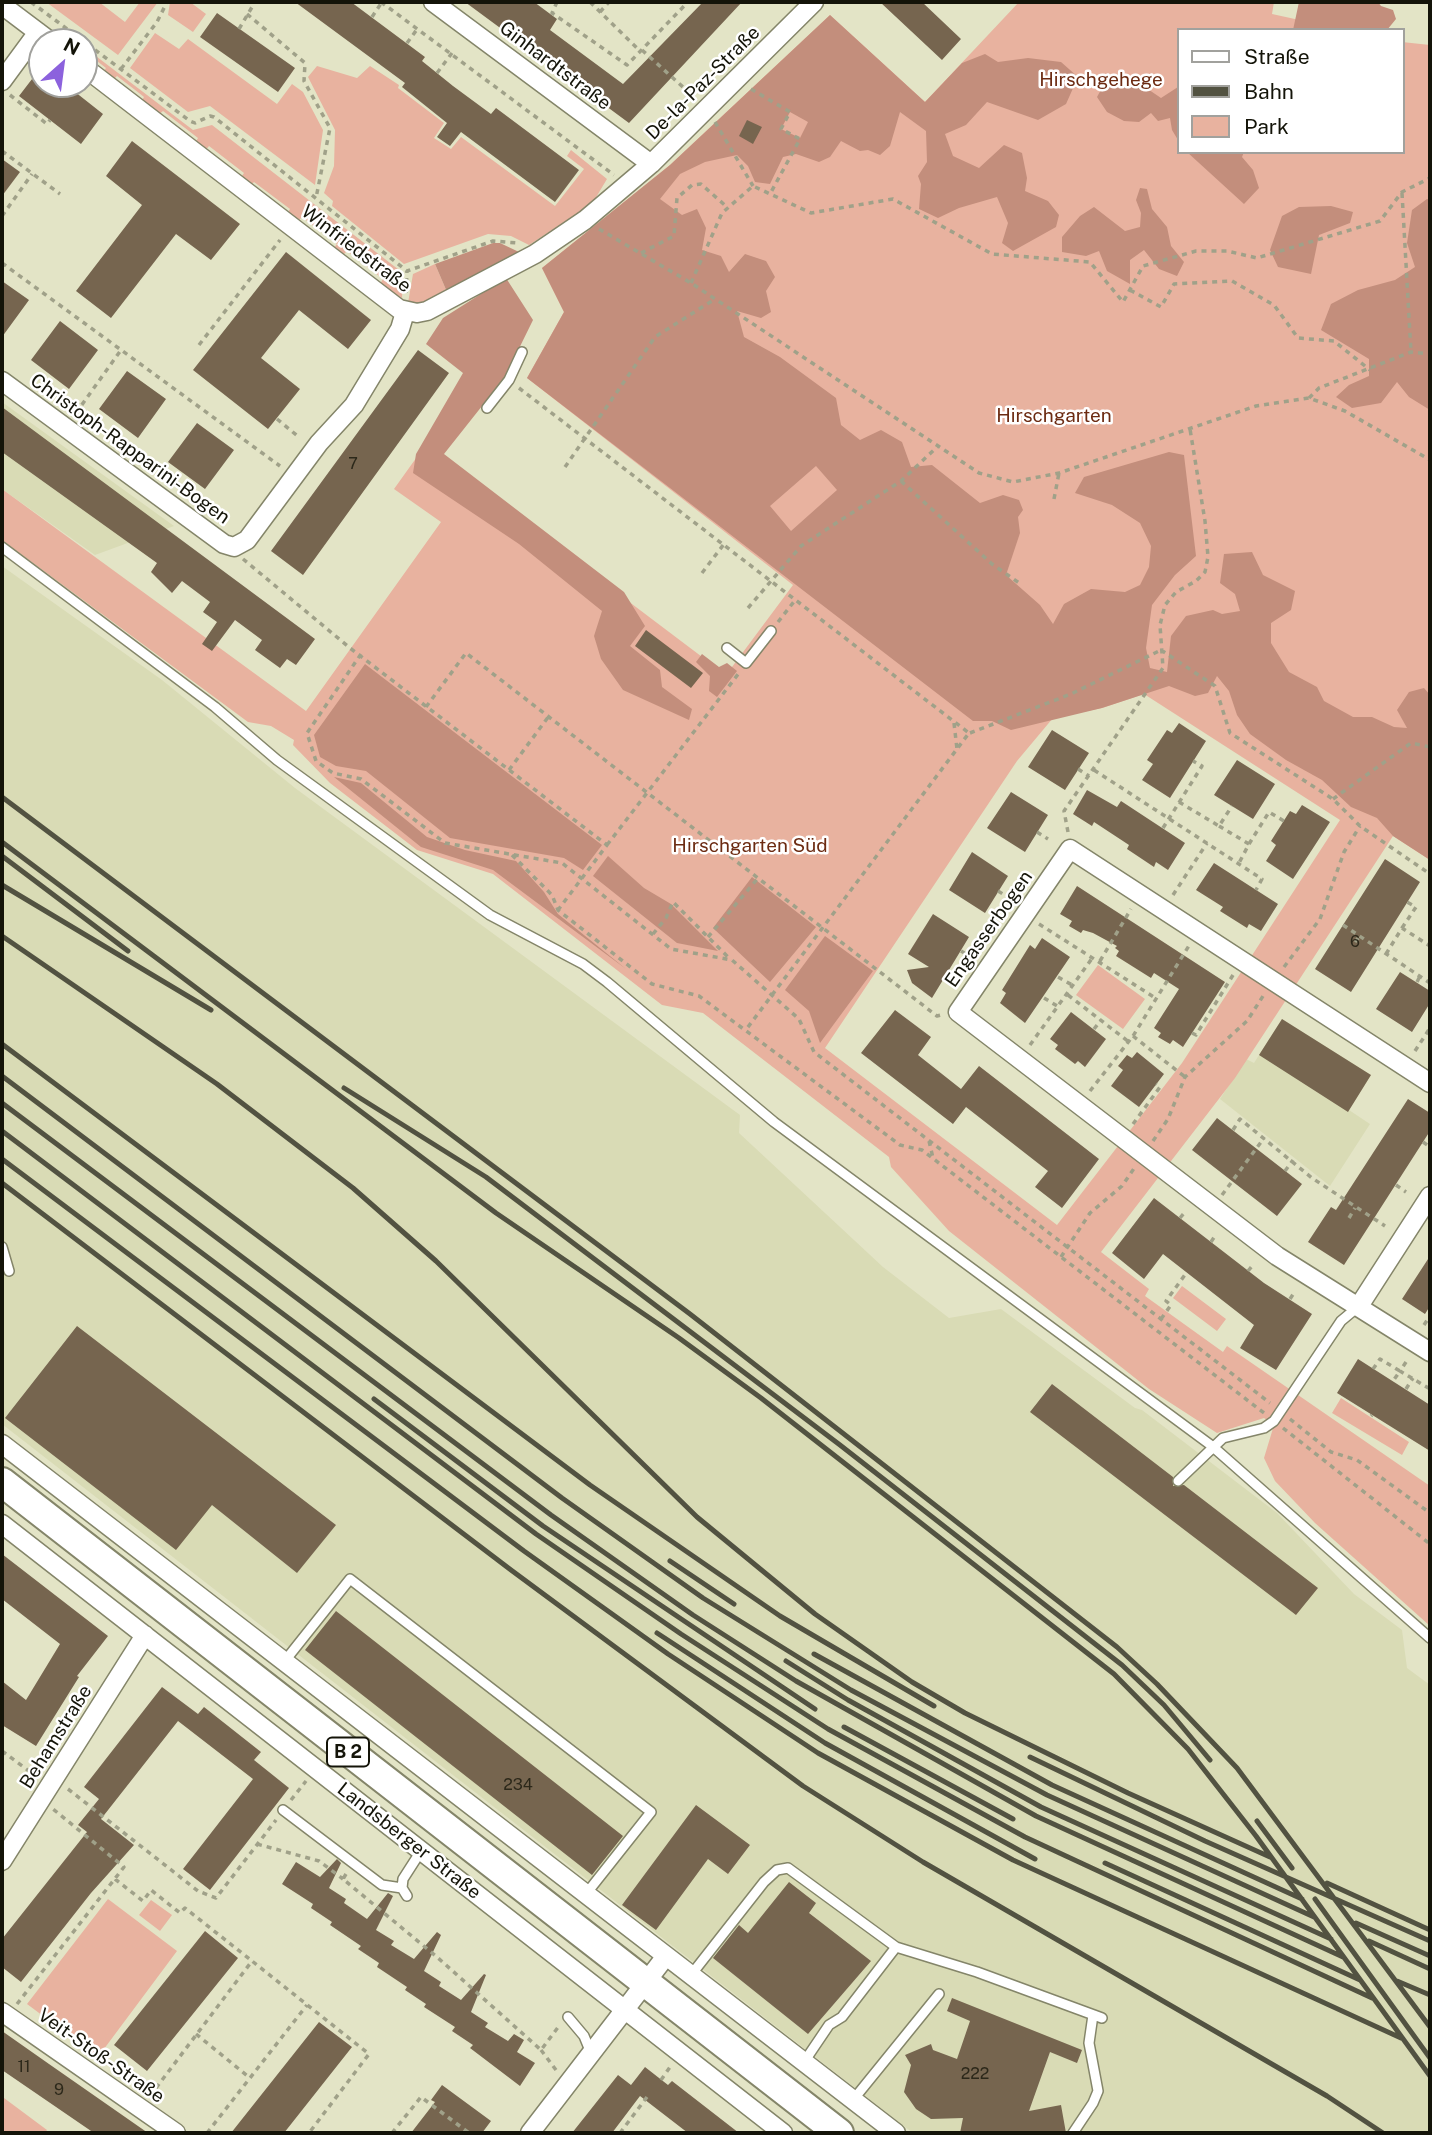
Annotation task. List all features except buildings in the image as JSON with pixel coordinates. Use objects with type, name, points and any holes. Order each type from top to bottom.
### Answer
[{"type":"main road","name":"Landsberger Straße","points":[[2,1482],[839,2133]]},
{"type":"street","name":"Ginhardtstraße","points":[[433,2],[651,164]]},
{"type":"street","name":"De-la-Paz-Straße","points":[[651,164],[814,2]]},
{"type":"street","points":[[2,5],[33,28]]},
{"type":"street","points":[[6,88],[28,59]]},
{"type":"street","name":"Winfriedstraße","points":[[98,78],[405,312],[427,311],[535,254],[585,220],[651,164]]},
{"type":"street","name":"Christoph-Rapparini-Bogen","points":[[2,381],[224,544],[234,547],[247,540],[293,476],[354,405],[400,329],[405,312]]},
{"type":"street","name":"Engasserbogen","points":[[1359,1306],[1277,1256],[958,1012],[1070,849],[1430,1083]]},
{"type":"street","points":[[1430,1196],[1359,1306],[1430,1352]]},
{"type":"street","points":[[2,1444],[896,2133]]},
{"type":"street","name":"Landsberger Straße","points":[[2,1524],[783,2133]]},
{"type":"street","points":[[205,1642],[225,1617]]},
{"type":"street","name":"Behamstraße","points":[[2,1861],[145,1635]]},
{"type":"street","points":[[530,2133],[666,1956]]},
{"type":"street","name":"Veit-Stoß-Straße","points":[[5,2014],[176,2133]]},
{"type":"lane","points":[[487,408],[509,380],[523,352]]},
{"type":"lane","points":[[2,547],[215,707],[277,761],[490,915],[583,964],[607,982],[775,1122],[1212,1446],[1430,1638]]},
{"type":"lane","points":[[727,648],[746,663],[771,631]]},
{"type":"lane","points":[[2,1247],[9,1271]]},
{"type":"lane","points":[[1178,1481],[1223,1438],[1265,1428],[1275,1421],[1341,1321],[1359,1306]]},
{"type":"lane","points":[[285,1662],[350,1580],[650,1812],[586,1895]]},
{"type":"lane","points":[[283,1810],[382,1885],[405,1892],[406,1870],[421,1851]]},
{"type":"lane","points":[[691,1975],[764,1882],[777,1870],[788,1868],[896,1947],[977,1972],[1098,2017],[1088,2043],[1098,2091],[1073,2133]]},
{"type":"lane","points":[[804,2062],[829,2025],[842,2017],[896,1947]]},
{"type":"lane","points":[[853,2100],[939,1994]]},
{"type":"lane","points":[[564,2020],[584,2036],[591,2053]]},
{"type":"path","points":[[31,2],[190,121],[195,123],[210,116],[214,117],[407,271],[493,241],[518,243],[535,254]]},
{"type":"path","points":[[121,69],[157,22],[167,2]]},
{"type":"path","points":[[239,29],[255,2]]},
{"type":"path","points":[[372,17],[382,2],[627,184]]},
{"type":"path","points":[[557,2],[552,13],[627,65],[688,2]]},
{"type":"path","points":[[590,2],[707,110],[753,186],[811,213],[893,199],[992,254],[1090,262],[1123,302],[1143,266],[1196,251],[1227,251],[1257,258],[1380,220],[1402,192],[1430,178]]},
{"type":"path","points":[[600,12],[609,2]]},
{"type":"path","points":[[247,14],[305,63],[304,81],[330,128],[316,198]]},
{"type":"path","points":[[407,43],[418,28]]},
{"type":"path","points":[[438,73],[452,53]]},
{"type":"path","points":[[737,81],[790,112],[781,129],[800,139],[771,194]]},
{"type":"path","points":[[6,88],[47,124],[50,120]]},
{"type":"path","points":[[2,151],[60,194]]},
{"type":"path","points":[[2,216],[32,174]]},
{"type":"path","points":[[641,253],[674,236],[677,198],[692,185],[701,184],[727,207]]},
{"type":"path","points":[[691,283],[727,207],[753,186]]},
{"type":"path","points":[[1402,192],[1411,352]]},
{"type":"path","points":[[585,220],[691,283],[979,473],[1013,482],[1059,472],[1256,406],[1309,398],[1345,411],[1430,460]]},
{"type":"path","points":[[199,345],[281,238]]},
{"type":"path","points":[[2,263],[293,476]]},
{"type":"path","points":[[1130,290],[1161,307],[1174,284],[1232,281],[1274,305],[1298,338],[1334,341],[1370,370]]},
{"type":"path","points":[[565,467],[655,337],[715,299]]},
{"type":"path","points":[[76,413],[121,350]]},
{"type":"path","points":[[1309,398],[1319,388],[1411,352],[1430,354]]},
{"type":"path","points":[[509,380],[969,733]]},
{"type":"path","points":[[276,419],[300,438]]},
{"type":"path","points":[[1067,827],[1065,811],[1163,668],[1160,625],[1165,605],[1176,592],[1205,572],[1208,557],[1190,429]]},
{"type":"path","points":[[748,608],[770,579],[802,545],[901,481],[937,447]]},
{"type":"path","points":[[1054,499],[1059,472]]},
{"type":"path","points":[[901,481],[992,564],[1022,585]]},
{"type":"path","points":[[702,573],[724,544]]},
{"type":"path","points":[[234,547],[246,564],[426,707],[607,845]]},
{"type":"path","points":[[771,631],[796,599]]},
{"type":"path","points":[[745,1032],[969,733],[1071,694],[1161,650]]},
{"type":"path","points":[[1161,650],[1215,685],[1230,733],[1333,799],[1360,826],[1430,874]]},
{"type":"path","points":[[426,707],[466,653],[937,1016]]},
{"type":"path","points":[[361,654],[307,733],[316,761],[333,773],[362,779],[445,843],[562,863],[671,949],[732,960]]},
{"type":"path","points":[[558,910],[746,663]]},
{"type":"path","points":[[509,770],[549,716]]},
{"type":"path","points":[[954,721],[957,749]]},
{"type":"path","points":[[1333,799],[1410,743],[1430,747]]},
{"type":"path","points":[[1163,828],[1202,766],[1194,761]]},
{"type":"path","points":[[1078,769],[1090,776]]},
{"type":"path","points":[[1094,770],[1262,879],[1256,890]]},
{"type":"path","points":[[1180,802],[1250,844]]},
{"type":"path","points":[[1219,826],[1232,806]]},
{"type":"path","points":[[1239,864],[1269,812],[1284,821]]},
{"type":"path","points":[[1284,967],[1320,919],[1344,852],[1360,826]]},
{"type":"path","points":[[1037,832],[1048,839]]},
{"type":"path","points":[[1173,895],[1207,843]]},
{"type":"path","points":[[512,855],[552,895],[558,910],[652,984],[699,996],[900,1145],[922,1150],[1275,1421],[1430,1544]]},
{"type":"path","points":[[708,937],[759,877]]},
{"type":"path","points":[[998,891],[1011,899]]},
{"type":"path","points":[[653,934],[673,902],[732,960],[799,1019],[814,1052],[1331,1452],[1357,1460],[1430,1513]]},
{"type":"path","points":[[1386,954],[1416,908],[1408,902]]},
{"type":"path","points":[[1100,961],[1133,906]]},
{"type":"path","points":[[1035,921],[1157,999]]},
{"type":"path","points":[[1343,925],[1430,983]]},
{"type":"path","points":[[1402,928],[1430,946]]},
{"type":"path","points":[[1355,942],[1360,936]]},
{"type":"path","points":[[1088,1092],[1129,1042],[1190,943]]},
{"type":"path","points":[[961,950],[973,958]]},
{"type":"path","points":[[1029,1047],[1069,995],[1093,957]]},
{"type":"path","points":[[1192,1033],[1196,1035],[1217,997],[1235,972]]},
{"type":"path","points":[[1117,979],[1119,974]]},
{"type":"path","points":[[1417,982],[1420,976]]},
{"type":"path","points":[[1058,977],[1074,986]]},
{"type":"path","points":[[1152,1141],[1168,1119],[1185,1077],[1247,1021],[1265,992]]},
{"type":"path","points":[[1069,995],[1129,1042]]},
{"type":"path","points":[[1044,998],[1059,1007]]},
{"type":"path","points":[[1094,1029],[1101,1020]]},
{"type":"path","points":[[1415,1051],[1430,1028]]},
{"type":"path","points":[[1133,1036],[1185,1077]]},
{"type":"path","points":[[1132,1125],[1160,1087],[1156,1084]]},
{"type":"path","points":[[1233,1130],[1240,1119],[1354,1208],[1385,1226]]},
{"type":"path","points":[[1222,1195],[1264,1138]]},
{"type":"path","points":[[929,1139],[933,1159]]},
{"type":"path","points":[[1423,1142],[1430,1147]]},
{"type":"path","points":[[1285,1171],[1293,1160]]},
{"type":"path","points":[[1061,1257],[1090,1213],[1122,1186],[1132,1171]]},
{"type":"path","points":[[1396,1185],[1406,1192]]},
{"type":"path","points":[[1349,1218],[1354,1208]]},
{"type":"path","points":[[1180,1218],[1185,1212]]},
{"type":"path","points":[[1211,1242],[1215,1236]]},
{"type":"path","points":[[1248,1271],[1253,1265]]},
{"type":"path","points":[[1161,1319],[1171,1305],[1166,1301],[1176,1291],[1187,1272]]},
{"type":"path","points":[[1290,1299],[1294,1293]]},
{"type":"path","points":[[1424,1325],[1430,1316]]},
{"type":"path","points":[[1373,1369],[1380,1359],[1430,1389]]},
{"type":"path","points":[[1393,1381],[1406,1362]]},
{"type":"path","points":[[1406,1390],[1413,1378]]},
{"type":"path","points":[[2,1751],[48,1788],[198,1891],[216,1898],[316,1768]]},
{"type":"path","points":[[5,2014],[124,1867],[48,1788]]},
{"type":"path","points":[[257,1844],[319,1861],[343,1879],[437,1957],[541,2050],[557,2072]]},
{"type":"path","points":[[343,1879],[352,1863]]},
{"type":"path","points":[[115,1879],[143,1901],[151,1890],[180,1913],[185,1908],[369,2054],[309,2133]]},
{"type":"path","points":[[141,2109],[252,1961]]},
{"type":"path","points":[[207,2133],[307,2005]]},
{"type":"path","points":[[541,2050],[564,2020]]},
{"type":"path","points":[[196,2034],[250,2078]]},
{"type":"path","points":[[392,2133],[421,2097],[468,2133]]},
{"type":"path","points":[[620,2133],[647,2098]]},
{"type":"shaded area","points":[[1299,2],[1378,2],[1381,6],[1393,10],[1396,19],[1389,28],[1293,28]]},
{"type":"shaded area","points":[[830,15],[925,102],[962,63],[985,54],[998,62],[1028,58],[1061,62],[1078,77],[1066,104],[1038,120],[987,102],[966,125],[945,134],[953,156],[979,168],[1004,145],[1022,153],[1027,178],[1025,191],[1048,201],[1059,215],[1056,227],[1013,251],[1002,243],[1008,223],[997,197],[959,208],[938,218],[919,209],[921,184],[918,176],[927,162],[926,131],[900,112],[890,146],[880,155],[868,150],[860,151],[841,141],[830,157],[819,162],[796,154],[783,157],[770,184],[755,182],[748,166],[737,155],[705,162],[680,174],[660,199],[682,215],[697,209],[706,228],[702,250],[721,256],[729,272],[745,254],[766,261],[775,277],[766,291],[771,312],[761,318],[737,311],[744,337],[780,357],[836,398],[841,425],[860,440],[881,430],[902,442],[911,467],[932,465],[980,503],[1003,495],[1019,500],[1023,510],[1018,517],[1020,533],[1006,575],[1040,605],[1053,624],[1064,604],[1091,589],[1125,592],[1140,585],[1149,567],[1151,546],[1140,523],[1112,505],[1075,493],[1084,477],[1169,452],[1184,455],[1196,556],[1175,575],[1152,605],[1146,648],[1150,668],[1167,672],[1171,636],[1186,616],[1213,610],[1222,614],[1240,611],[1235,594],[1220,583],[1224,554],[1252,552],[1263,575],[1295,591],[1291,610],[1271,623],[1271,643],[1289,672],[1317,687],[1324,701],[1353,717],[1372,717],[1394,727],[1407,728],[1397,710],[1409,692],[1424,688],[1430,695],[1430,860],[1393,836],[1377,818],[1351,807],[1322,780],[1286,760],[1250,734],[1237,715],[1229,691],[1217,676],[1208,693],[1195,696],[1169,686],[1102,708],[1011,730],[992,721],[973,721],[527,378],[564,312],[542,268],[670,165]],"holes":[[[790,112],[808,122],[800,138],[781,129]],[[816,466],[837,490],[791,531],[770,506]]]},
{"type":"shaded area","points":[[1108,77],[1130,77],[1161,98],[1176,88],[1176,137],[1170,118],[1158,121],[1151,113],[1139,122],[1124,121],[1107,112],[1097,97]]},
{"type":"shaded area","points":[[1189,154],[1243,154],[1242,157],[1253,170],[1259,188],[1244,204]]},
{"type":"shaded area","points":[[1140,188],[1147,189],[1152,209],[1167,227],[1171,246],[1184,262],[1177,276],[1159,269],[1144,250],[1130,260],[1130,284],[1107,271],[1099,251],[1086,256],[1062,252],[1062,237],[1080,216],[1094,207],[1125,231],[1140,227],[1141,213],[1136,200]]},
{"type":"shaded area","points":[[1427,199],[1430,200],[1430,410],[1409,397],[1397,382],[1381,403],[1352,408],[1336,397],[1349,385],[1369,376],[1369,359],[1321,330],[1331,304],[1358,290],[1395,280],[1415,267],[1407,243],[1412,210]]},
{"type":"shaded area","points":[[1331,206],[1353,212],[1350,223],[1319,235],[1311,274],[1278,267],[1270,250],[1282,216],[1299,207]]},
{"type":"shaded area","points":[[493,243],[500,243],[519,252],[447,292],[435,264]]},
{"type":"shaded area","points":[[506,278],[533,320],[505,377],[444,454],[624,592],[645,626],[630,646],[660,670],[662,687],[692,709],[689,720],[623,690],[601,659],[594,636],[602,611],[519,544],[413,473],[416,454],[463,373],[426,344],[443,318]]},
{"type":"shaded area","points":[[2,402],[174,526],[95,555],[2,489]]},
{"type":"shaded area","points":[[2,566],[162,680],[295,788],[740,1115],[739,1133],[883,1267],[949,1318],[1001,1309],[1135,1408],[1142,1410],[1277,1513],[1354,1594],[1402,1630],[1407,1668],[1430,1685],[1430,2133],[913,2133],[2,1424]]},
{"type":"shaded area","points":[[702,654],[719,667],[727,663],[737,671],[717,697],[709,691],[710,676],[696,662]]},
{"type":"shaded area","points":[[365,664],[602,845],[583,870],[564,858],[450,838],[366,771],[336,766],[320,757],[314,735]]},
{"type":"shaded area","points":[[334,777],[361,783],[427,837],[465,850],[516,861],[544,892],[558,914],[626,969],[493,870],[421,847]]},
{"type":"shaded area","points":[[608,856],[644,888],[671,904],[718,951],[677,943],[593,876]]},
{"type":"shaded area","points":[[752,877],[816,927],[770,982],[713,928]]},
{"type":"shaded area","points":[[825,936],[873,971],[820,1043],[809,1011],[785,990]]},
{"type":"shaded area","points":[[1282,1019],[1371,1075],[1349,1110],[1370,1124],[1330,1186],[1220,1099],[1246,1059],[1254,1063]]},
{"type":"green space","points":[[46,2],[99,2],[125,22],[140,2],[158,2],[118,55],[98,40],[98,28],[81,28]]},
{"type":"green space","points":[[170,2],[190,2],[206,14],[193,32],[168,15]]},
{"type":"green space","name":"Hirschgarten","points":[[1019,2],[1274,2],[1272,14],[1336,28],[1176,28],[1176,154],[1404,154],[1404,42],[1430,45],[1430,860],[1393,836],[1235,1078],[1101,1252],[1149,1289],[1145,1296],[1223,1352],[1227,1346],[1430,1486],[1430,1626],[1315,1523],[1275,1481],[1264,1458],[1274,1425],[1264,1418],[1217,1433],[1149,1389],[949,1231],[891,1167],[889,1157],[703,1013],[662,1005],[493,874],[417,850],[330,783],[293,745],[294,740],[271,726],[248,722],[2,540],[2,489],[306,711],[441,522],[394,489],[424,447],[726,675],[793,585],[527,378],[564,312],[542,268],[670,165],[830,15],[925,102]],"holes":[[[1144,694],[1340,820],[1182,1063],[1057,1225],[825,1048],[1017,761],[1053,718],[1102,708]]]},
{"type":"green space","points":[[155,33],[179,49],[188,39],[277,104],[292,84],[303,92],[323,130],[315,185],[210,106],[188,112],[130,68]]},
{"type":"green space","points":[[98,58],[193,130],[212,125],[403,273],[402,298],[380,284],[383,279],[347,251],[342,256],[333,249],[337,244],[302,217],[297,222],[287,214],[290,209],[254,182],[250,186],[240,179],[244,173],[209,146],[205,151],[195,143],[198,138],[163,111],[158,115],[141,102],[144,97],[117,76],[113,80],[103,72],[106,68],[98,62]]},
{"type":"green space","points":[[317,66],[357,78],[370,66],[399,85],[398,88],[444,123],[434,138],[451,149],[461,137],[555,206],[584,169],[567,156],[571,150],[607,179],[592,204],[529,245],[511,236],[488,234],[404,264],[332,206],[333,201],[324,193],[334,166],[335,130],[308,77]]},
{"type":"green space","points":[[435,264],[447,292],[431,302],[408,303],[413,274]]},
{"type":"green space","points":[[1098,965],[1145,999],[1123,1029],[1076,995]]},
{"type":"green space","points":[[1182,1286],[1226,1319],[1217,1331],[1173,1298]]},
{"type":"green space","points":[[1341,1398],[1409,1442],[1402,1455],[1332,1413]]},
{"type":"green space","points":[[108,1899],[177,1951],[98,2057],[27,2004]]},
{"type":"green space","points":[[151,1900],[172,1915],[160,1931],[139,1915]]},
{"type":"green space","points":[[4,2098],[47,2130],[45,2133],[2,2131]]},
{"type":"railway","points":[[2,797],[690,1314],[1117,1647],[1157,1684],[1237,1768],[1430,2027]]},
{"type":"railway","points":[[2,842],[496,1213],[679,1338],[761,1398],[1114,1674],[1188,1749],[1256,1836],[1430,2076]]},
{"type":"railway","points":[[2,856],[128,951]]},
{"type":"railway","points":[[2,885],[211,1010]]},
{"type":"railway","points":[[2,936],[217,1084],[353,1188],[436,1261],[697,1517],[815,1614],[912,1682],[965,1713],[1128,1793],[1270,1857]]},
{"type":"railway","points":[[2,1044],[590,1485],[780,1616],[934,1706]]},
{"type":"railway","points":[[2,1076],[562,1498],[703,1598],[851,1690],[1047,1795],[1314,1917]]},
{"type":"railway","points":[[344,1088],[486,1177],[840,1445],[1122,1665],[1164,1705],[1210,1760]]},
{"type":"railway","points":[[2,1103],[551,1515],[693,1615],[796,1681],[1036,1816],[1343,1957]]},
{"type":"railway","points":[[2,1131],[536,1534],[681,1634],[828,1729],[1025,1837],[1372,1998]]},
{"type":"railway","points":[[2,1159],[524,1551],[668,1654],[818,1753],[1013,1860],[1401,2038]]},
{"type":"railway","points":[[2,1183],[511,1570],[803,1786],[923,1862],[1327,2096],[1383,2133]]},
{"type":"railway","points":[[374,1399],[543,1526],[815,1709]]},
{"type":"railway","points":[[670,1561],[734,1604]]},
{"type":"railway","points":[[657,1633],[825,1743],[1035,1859]]},
{"type":"railway","points":[[814,1654],[1052,1785],[1302,1899]]},
{"type":"railway","points":[[786,1661],[848,1700],[1041,1807],[1331,1939]]},
{"type":"railway","points":[[844,1727],[1013,1819]]},
{"type":"railway","points":[[1030,1757],[1205,1841],[1430,1941]]},
{"type":"railway","points":[[1257,1821],[1292,1868]]},
{"type":"railway","points":[[1105,1863],[1360,1980]]},
{"type":"railway","points":[[1327,1883],[1430,1930]]},
{"type":"railway","points":[[1315,1899],[1430,2058]]},
{"type":"railway","points":[[1356,1923],[1430,1956]]},
{"type":"railway","points":[[1369,1941],[1430,1969]]},
{"type":"railway","points":[[1397,1981],[1430,1995]]},
{"type":"park label","name":"Hirschgehege","points":[[1101,80]]},
{"type":"park label","name":"Hirschgarten Süd","points":[[750,846]]}]
